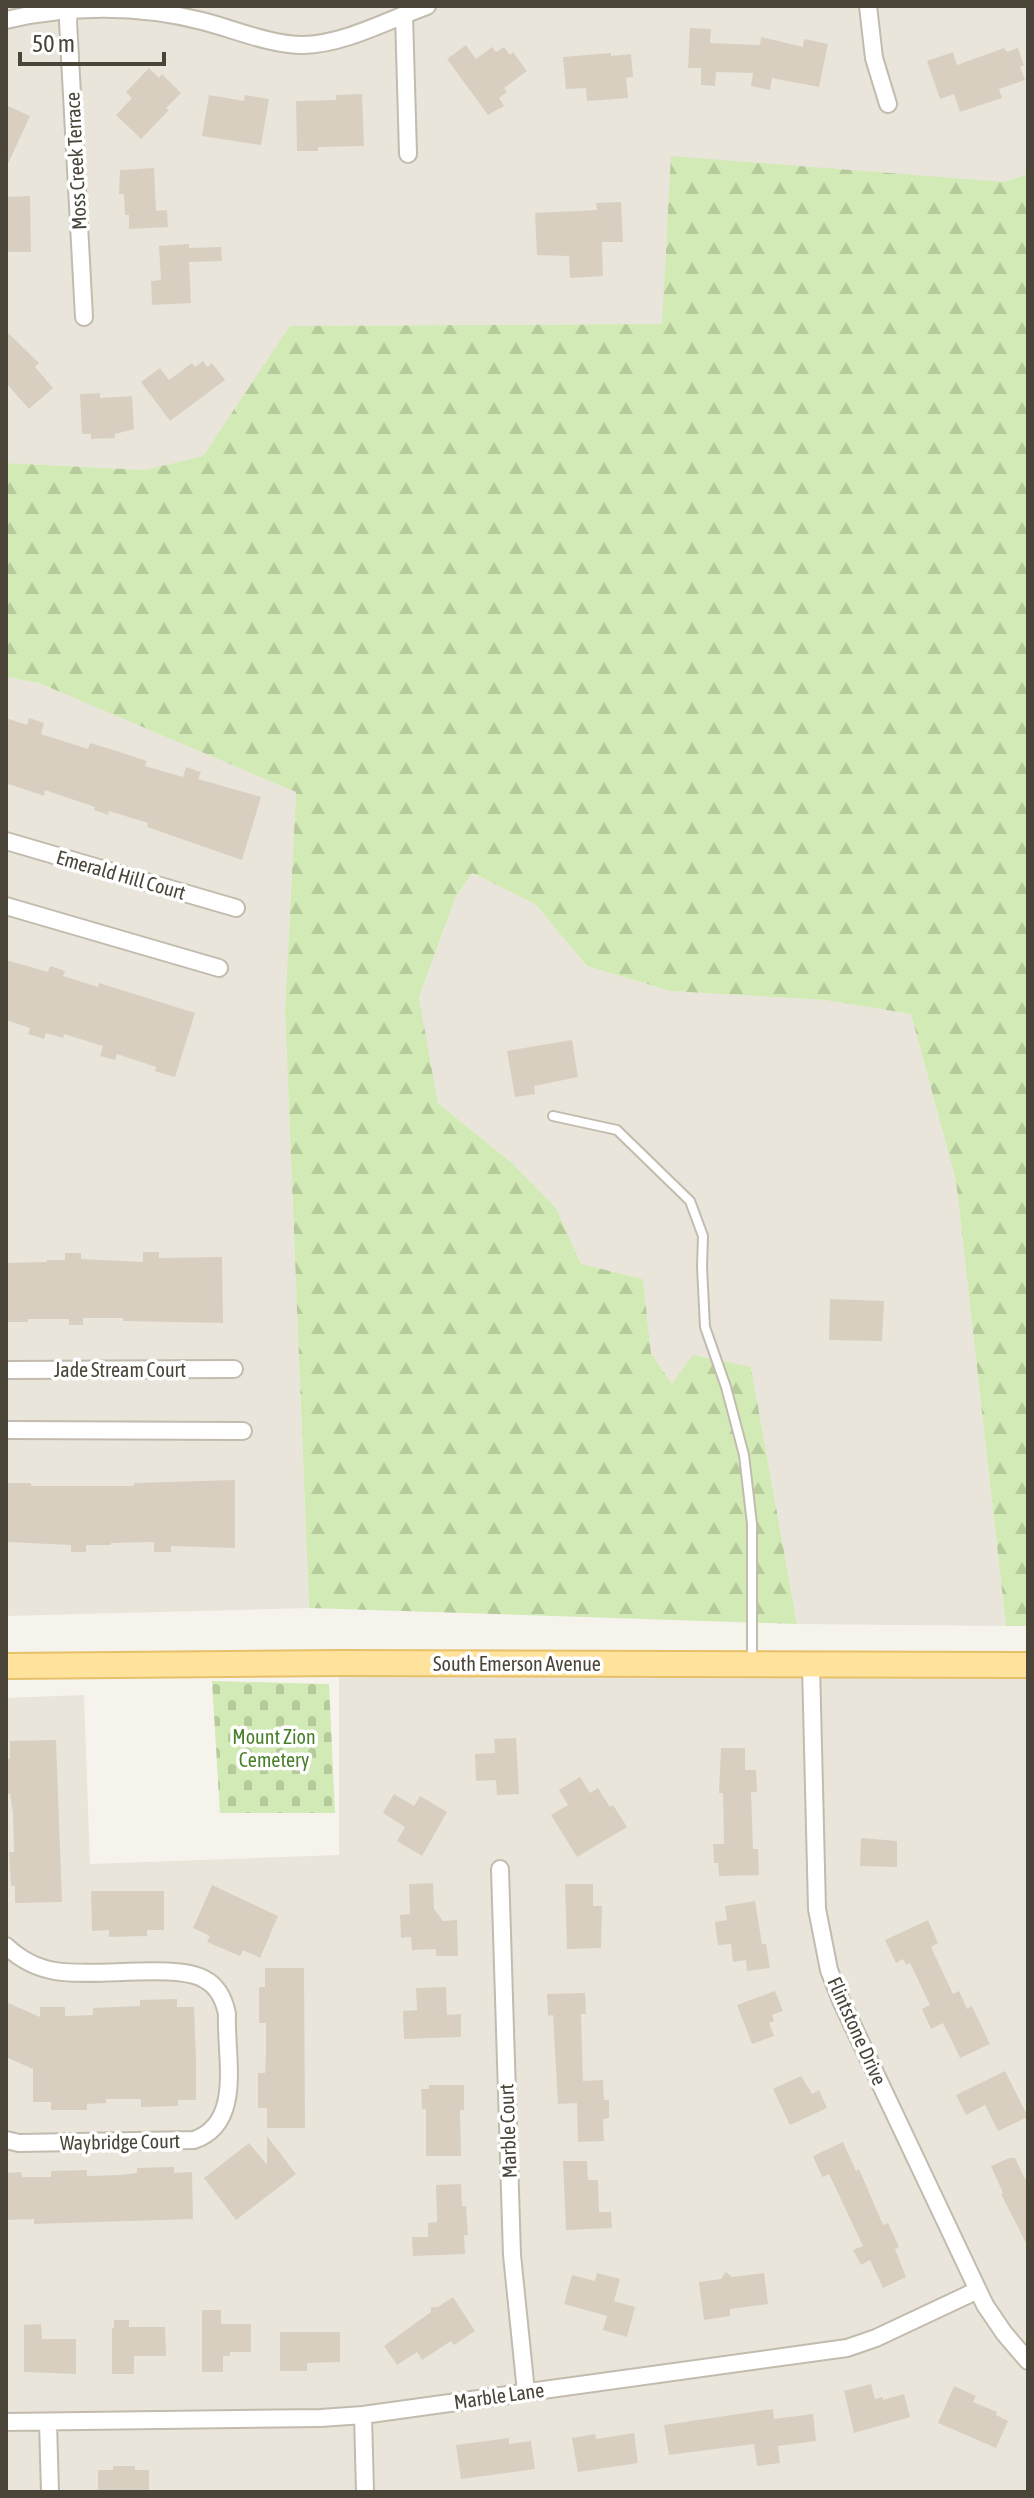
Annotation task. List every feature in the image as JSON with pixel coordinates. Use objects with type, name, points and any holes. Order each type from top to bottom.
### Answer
[{"type":"main road","name":"South Emerson Avenue","points":[[6,1666],[1028,1665]]},
{"type":"street","points":[[6,20],[70,8],[115,9],[171,15],[296,45],[337,39],[427,6]]},
{"type":"street","points":[[868,6],[874,58],[888,104]]},
{"type":"street","name":"Moss Creek Terrace","points":[[70,8],[68,21],[84,317]]},
{"type":"street","points":[[404,15],[408,154]]},
{"type":"street","name":"Emerald Hill Court","points":[[6,841],[236,908]]},
{"type":"street","points":[[6,906],[219,968]]},
{"type":"street","name":"Jade Stream Court","points":[[6,1370],[234,1369]]},
{"type":"street","points":[[6,1430],[243,1431]]},
{"type":"street","name":"Flintstone Drive","points":[[811,1665],[816,1891],[829,1970],[978,2290],[994,2320],[1028,2361]]},
{"type":"street","name":"Marble Court","points":[[500,1869],[512,2255],[526,2392]]},
{"type":"street","name":"Waybridge Court","points":[[6,1946],[33,1965],[56,1971],[186,1973],[211,1984],[224,2001],[227,2014],[228,2106],[219,2125],[206,2135],[185,2141],[19,2143],[6,2140]]},
{"type":"street","name":"Marble Lane","points":[[6,2422],[363,2415],[847,2348],[876,2338],[978,2290]]},
{"type":"street","points":[[363,2415],[365,2492]]},
{"type":"street","points":[[48,2422],[50,2492]]},
{"type":"lane","points":[[553,1116],[617,1130],[690,1201],[703,1236],[705,1327],[744,1455],[752,1524],[752,1664]]},
{"type":"shaded area","points":[[6,6],[1028,6],[1028,174],[663,324],[291,326],[203,456],[145,470],[6,463]]},
{"type":"shaded area","points":[[6,677],[39,683],[296,791],[285,1010],[309,1608],[6,1616]]},
{"type":"shaded area","points":[[471,873],[535,904],[587,966],[670,991],[824,1000],[911,1014],[956,1181],[1006,1626],[797,1624],[751,1367],[672,1384],[651,1353],[643,1279],[581,1264],[556,1208],[512,1163],[438,1103],[419,999],[456,896]]},
{"type":"shaded area","points":[[339,1663],[1028,1666],[1028,2492],[6,2492],[6,1698],[84,1695],[90,1864],[339,1855]]},
{"type":"green space","points":[[671,156],[1004,182],[1028,174],[1028,1626],[1006,1626],[956,1181],[911,1014],[824,1000],[670,991],[587,966],[535,904],[472,873],[456,896],[419,998],[438,1103],[512,1163],[556,1208],[581,1264],[643,1279],[651,1353],[672,1384],[693,1355],[751,1367],[797,1624],[309,1608],[285,1010],[296,792],[39,683],[6,677],[6,463],[145,470],[203,456],[290,326],[662,324]]},
{"type":"green space","name":"Mount Zion Cemetery","points":[[212,1681],[329,1684],[335,1813],[220,1813]]},
{"type":"building","points":[[690,28],[711,29],[710,43],[760,45],[761,37],[803,47],[804,39],[828,44],[819,87],[772,78],[770,90],[751,86],[753,73],[716,72],[715,86],[701,85],[701,68],[688,68]]},
{"type":"building","points":[[466,45],[476,59],[492,47],[496,52],[504,47],[510,55],[513,52],[527,71],[504,88],[507,92],[499,98],[504,106],[488,115],[447,59]]},
{"type":"building","points":[[1004,48],[1007,52],[1018,48],[1025,80],[999,89],[1002,98],[960,112],[954,94],[940,99],[927,61],[953,52],[957,65]]},
{"type":"building","points":[[611,53],[611,56],[631,54],[633,77],[626,78],[628,98],[587,101],[586,88],[566,89],[563,57]]},
{"type":"building","points":[[149,68],[159,78],[162,74],[181,93],[141,139],[116,115],[132,98],[126,92]]},
{"type":"building","points":[[362,94],[364,146],[318,147],[318,151],[297,151],[296,101],[336,100],[336,95]]},
{"type":"building","points":[[209,95],[244,101],[245,95],[269,99],[261,145],[202,136]]},
{"type":"building","points":[[6,105],[30,116],[6,168]]},
{"type":"building","points":[[154,168],[156,211],[167,210],[168,227],[129,229],[124,194],[119,194],[120,170]]},
{"type":"building","points":[[30,196],[31,252],[8,252],[6,197]]},
{"type":"building","points":[[621,202],[623,242],[602,242],[603,276],[570,278],[569,256],[537,255],[535,213],[597,210],[596,203]]},
{"type":"building","points":[[189,244],[189,248],[221,247],[222,261],[189,262],[191,303],[152,305],[151,281],[161,280],[159,246]]},
{"type":"building","points":[[6,331],[39,363],[35,367],[53,388],[29,409],[6,383]]},
{"type":"building","points":[[203,361],[207,367],[212,363],[225,380],[170,421],[141,382],[160,368],[169,380],[192,363],[195,367]]},
{"type":"building","points":[[100,393],[100,398],[132,396],[134,429],[115,434],[115,438],[91,439],[91,434],[82,434],[80,394]]},
{"type":"building","points":[[6,718],[27,725],[29,718],[44,723],[41,734],[88,749],[90,743],[110,749],[147,761],[145,766],[183,777],[186,767],[201,772],[198,779],[261,797],[242,860],[147,827],[148,823],[109,811],[108,815],[94,810],[95,807],[45,790],[44,796],[6,783]]},
{"type":"building","points":[[6,960],[48,972],[50,966],[65,971],[63,976],[98,987],[99,983],[195,1013],[175,1077],[117,1054],[115,1060],[100,1056],[103,1046],[64,1034],[63,1038],[46,1033],[44,1039],[28,1034],[30,1028],[6,1020]]},
{"type":"building","points":[[572,1040],[578,1077],[534,1086],[535,1094],[515,1097],[507,1051]]},
{"type":"building","points":[[143,1252],[159,1252],[159,1258],[222,1257],[223,1323],[123,1321],[123,1318],[83,1318],[83,1325],[69,1325],[69,1319],[6,1322],[6,1263],[65,1260],[65,1253],[81,1253],[81,1259],[143,1262]]},
{"type":"building","points":[[830,1299],[884,1301],[882,1341],[829,1340]]},
{"type":"building","points":[[235,1480],[235,1548],[171,1546],[171,1552],[154,1552],[154,1542],[111,1543],[86,1545],[86,1552],[71,1552],[71,1545],[6,1542],[6,1483],[31,1483],[31,1486],[134,1486],[134,1483]]},
{"type":"building","points":[[516,1738],[519,1794],[497,1795],[496,1780],[476,1781],[475,1754],[495,1753],[494,1739]]},
{"type":"building","points":[[56,1740],[62,1902],[15,1903],[9,1852],[14,1852],[13,1814],[10,1794],[6,1794],[6,1759],[10,1759],[10,1741]]},
{"type":"building","points":[[721,1748],[745,1748],[745,1770],[756,1770],[757,1792],[751,1792],[753,1849],[758,1849],[759,1875],[719,1876],[718,1863],[714,1863],[713,1844],[724,1844],[723,1793],[719,1793]]},
{"type":"building","points":[[580,1777],[590,1793],[598,1788],[627,1827],[577,1857],[551,1815],[568,1805],[559,1790]]},
{"type":"building","points":[[394,1794],[414,1806],[420,1796],[447,1812],[422,1856],[397,1841],[405,1827],[383,1813]]},
{"type":"building","points":[[861,1838],[897,1841],[897,1867],[860,1866]]},
{"type":"building","points":[[433,1883],[434,1909],[443,1921],[457,1920],[458,1956],[436,1956],[436,1949],[412,1950],[411,1937],[401,1938],[400,1915],[410,1914],[409,1884]]},
{"type":"building","points":[[565,1884],[593,1884],[593,1906],[602,1906],[601,1948],[567,1949]]},
{"type":"building","points":[[212,1885],[278,1916],[260,1958],[243,1950],[240,1956],[207,1942],[210,1936],[193,1928]]},
{"type":"building","points":[[91,1891],[164,1891],[164,1930],[147,1930],[147,1936],[109,1937],[109,1930],[92,1931]]},
{"type":"building","points":[[755,1901],[762,1944],[766,1944],[770,1968],[747,1971],[746,1960],[733,1962],[731,1944],[718,1945],[715,1922],[727,1920],[725,1906]]},
{"type":"building","points":[[928,1920],[938,1943],[931,1947],[953,1994],[959,1991],[967,2009],[972,2006],[990,2044],[960,2058],[943,2023],[931,2029],[922,2009],[930,2005],[910,1963],[906,1965],[903,1959],[896,1963],[885,1940]]},
{"type":"building","points":[[265,1968],[304,1968],[305,2128],[267,2128],[267,2108],[258,2108],[258,2073],[265,2073],[266,2053],[266,2023],[259,2023],[259,1987],[265,1987]]},
{"type":"building","points":[[446,1987],[447,2015],[461,2014],[461,2037],[404,2039],[403,2011],[417,2010],[416,1988]]},
{"type":"building","points":[[775,1991],[783,2011],[772,2015],[774,2021],[769,2023],[774,2036],[752,2044],[737,2005]]},
{"type":"building","points":[[585,1993],[586,2014],[581,2014],[583,2081],[603,2080],[604,2100],[609,2100],[609,2118],[603,2119],[604,2141],[578,2142],[577,2103],[558,2104],[553,2015],[548,2016],[547,1994]]},
{"type":"building","points":[[177,1999],[177,2007],[194,2007],[196,2100],[178,2100],[178,2106],[141,2107],[141,2099],[106,2099],[106,2103],[87,2104],[87,2110],[51,2110],[51,2102],[33,2102],[33,2069],[6,2057],[6,2002],[40,2017],[40,2007],[65,2007],[65,2016],[93,2015],[93,2008],[140,2006],[140,2000]]},
{"type":"building","points":[[1005,2071],[1028,2117],[998,2131],[985,2105],[966,2115],[956,2095]]},
{"type":"building","points":[[801,2076],[812,2094],[819,2090],[827,2108],[790,2125],[773,2089]]},
{"type":"building","points":[[429,2085],[464,2085],[464,2110],[460,2110],[461,2156],[426,2156],[426,2109],[422,2109],[421,2089],[429,2089]]},
{"type":"building","points":[[267,2136],[296,2174],[236,2220],[204,2178],[249,2143],[267,2165]]},
{"type":"building","points":[[843,2142],[856,2171],[859,2169],[883,2225],[888,2223],[899,2247],[895,2249],[906,2277],[883,2288],[870,2260],[861,2265],[853,2250],[863,2246],[829,2174],[822,2177],[813,2156]]},
{"type":"building","points":[[1015,2158],[1028,2185],[1028,2247],[1001,2194],[991,2166]]},
{"type":"building","points":[[563,2161],[587,2161],[588,2180],[598,2180],[599,2212],[611,2212],[612,2228],[566,2230]]},
{"type":"building","points":[[174,2167],[174,2173],[192,2172],[193,2219],[34,2224],[34,2219],[6,2220],[6,2173],[21,2172],[22,2177],[51,2177],[51,2171],[87,2170],[87,2176],[120,2175],[137,2173],[137,2168]]},
{"type":"building","points":[[461,2184],[468,2235],[464,2235],[465,2254],[413,2256],[412,2237],[428,2237],[428,2223],[437,2222],[436,2185]]},
{"type":"building","points":[[726,2272],[732,2277],[764,2273],[768,2304],[730,2309],[730,2316],[704,2320],[699,2282],[721,2279]]},
{"type":"building","points":[[597,2273],[620,2279],[614,2301],[635,2307],[627,2337],[603,2330],[607,2316],[564,2304],[572,2275],[595,2281]]},
{"type":"building","points":[[453,2297],[475,2331],[454,2345],[451,2341],[422,2360],[417,2352],[397,2365],[384,2346],[431,2312],[431,2307],[438,2307]]},
{"type":"building","points":[[202,2310],[221,2310],[221,2324],[251,2324],[251,2352],[230,2352],[230,2356],[223,2356],[223,2372],[202,2372]]},
{"type":"building","points":[[114,2320],[129,2320],[129,2327],[165,2327],[166,2356],[134,2356],[134,2374],[112,2374]]},
{"type":"building","points":[[41,2324],[42,2339],[76,2339],[76,2374],[24,2372],[24,2325]]},
{"type":"building","points":[[280,2332],[340,2332],[340,2362],[307,2363],[307,2371],[280,2371]]},
{"type":"building","points":[[871,2384],[875,2399],[904,2394],[910,2417],[854,2433],[844,2391]]},
{"type":"building","points":[[954,2386],[976,2396],[973,2402],[997,2412],[996,2415],[1008,2421],[996,2448],[938,2423]]},
{"type":"building","points":[[773,2409],[774,2419],[813,2414],[816,2441],[778,2446],[780,2463],[757,2466],[754,2444],[669,2455],[664,2425]]},
{"type":"building","points":[[634,2433],[638,2463],[578,2472],[572,2438],[595,2434],[596,2439]]},
{"type":"building","points":[[509,2438],[509,2444],[531,2441],[535,2469],[461,2479],[456,2445]]},
{"type":"building","points":[[113,2466],[135,2466],[135,2470],[149,2470],[149,2492],[98,2492],[98,2470],[113,2470]]}]
